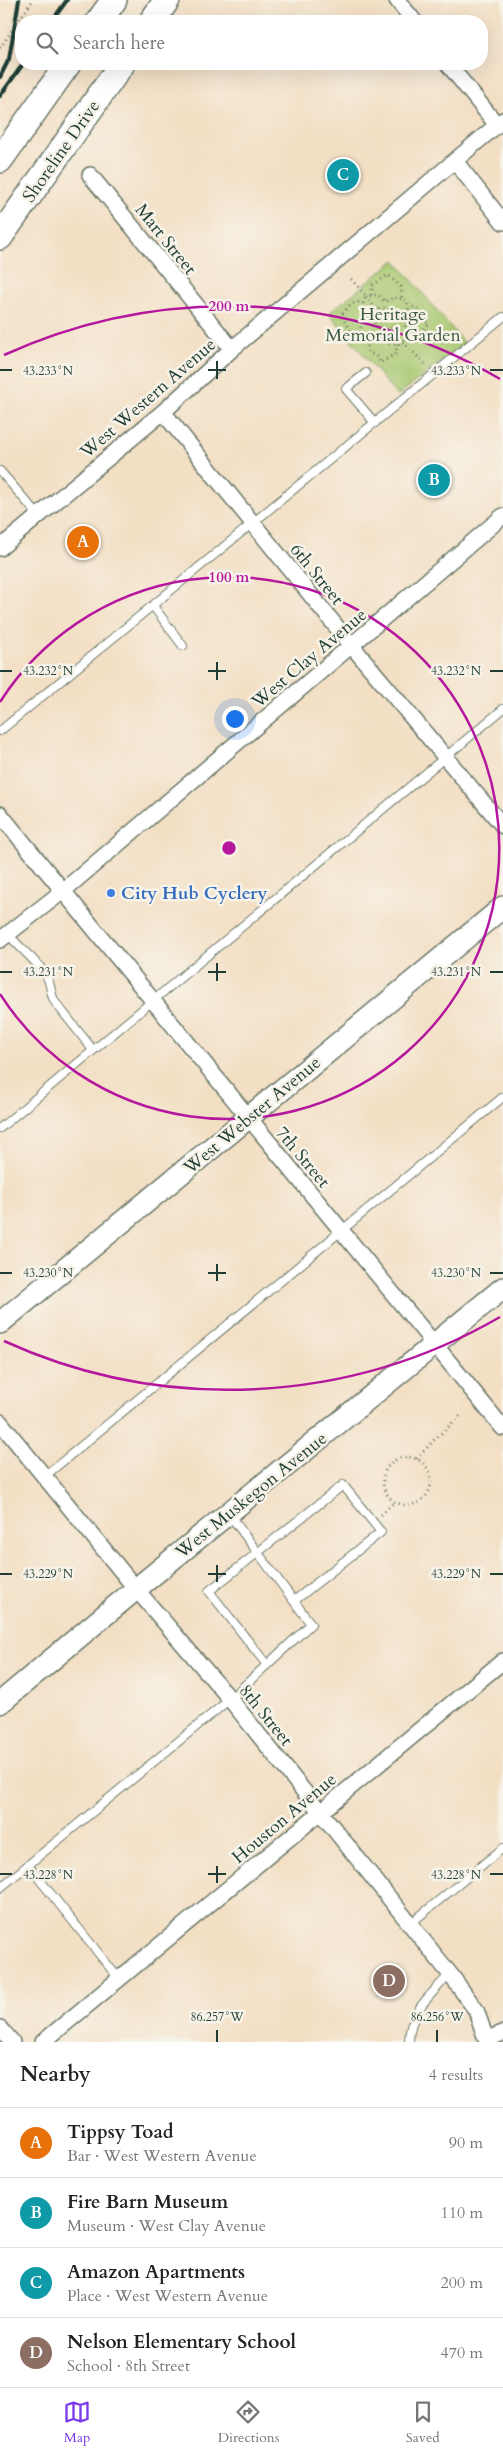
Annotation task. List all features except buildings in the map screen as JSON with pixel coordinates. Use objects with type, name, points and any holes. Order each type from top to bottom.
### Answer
[{"type":"highway","points":[[103,15],[114,0]]},
{"type":"highway","points":[[156,15],[167,0]]},
{"type":"highway","points":[[0,160],[64,70]]},
{"type":"highway","name":"Shoreline Drive","points":[[0,237],[118,70]]},
{"type":"main road","name":"West Webster Avenue","points":[[0,1323],[503,907]]},
{"type":"main road","name":"West Muskegon Avenue","points":[[0,1703],[136,1588],[503,1288]]},
{"type":"street","points":[[399,1],[410,15]]},
{"type":"street","points":[[453,70],[500,122]]},
{"type":"street","name":"West Western Avenue","points":[[0,548],[163,412],[232,350],[500,122]]},
{"type":"street","points":[[455,160],[503,222]]},
{"type":"street","name":"Mart Street","points":[[90,175],[232,350]]},
{"type":"street","name":"6th Street","points":[[163,412],[352,646],[503,826]]},
{"type":"street","name":"West Clay Avenue","points":[[4,937],[63,891],[503,516]]},
{"type":"street","name":"7th Street","points":[[0,814],[247,1119],[503,1428]]},
{"type":"street","name":"8th Street","points":[[0,1422],[230,1699],[450,1974],[476,2010],[487,2041]]},
{"type":"street","name":"Houston Avenue","points":[[43,2042],[503,1661]]},
{"type":"street","points":[[0,2028],[12,2042]]},
{"type":"street","points":[[487,2041],[503,2032]]},
{"type":"lane","points":[[0,731],[503,317]]},
{"type":"lane","points":[[366,373],[346,389],[375,423]]},
{"type":"lane","points":[[0,472],[39,516]]},
{"type":"lane","points":[[152,606],[183,646]]},
{"type":"lane","points":[[0,1128],[503,709]]},
{"type":"lane","points":[[4,937],[45,972],[50,983],[50,994],[93,1050]]},
{"type":"lane","points":[[45,1476],[503,1098]]},
{"type":"lane","points":[[267,1665],[209,1591],[344,1485],[381,1532],[294,1601]]},
{"type":"lane","points":[[0,1888],[230,1699],[311,1624],[228,1513]]},
{"type":"lane","points":[[410,1924],[503,1848]]},
{"type":"lane","points":[[28,1865],[119,1979]]},
{"type":"lane","points":[[409,2042],[409,2031],[414,2015],[450,1974]]},
{"type":"path","points":[[23,15],[34,0]]},
{"type":"path","points":[[0,48],[15,27]]},
{"type":"path","points":[[370,295],[373,285],[388,275],[401,287],[402,297],[409,306],[416,308],[429,323],[417,336],[407,336]]},
{"type":"path","points":[[351,279],[377,310]]},
{"type":"path","points":[[374,318],[365,316],[362,312],[363,301],[366,296],[382,296],[386,302],[386,308]]},
{"type":"path","points":[[386,302],[393,296],[402,297]]},
{"type":"path","points":[[363,301],[351,304],[341,314],[350,330],[360,333],[368,341],[380,341],[384,336]]},
{"type":"path","points":[[403,321],[408,316],[409,306]]},
{"type":"path","points":[[386,308],[394,311],[397,320],[393,328],[384,330],[377,327],[374,318],[377,310],[386,308]]},
{"type":"path","points":[[360,333],[361,322],[365,316]]},
{"type":"path","points":[[384,330],[384,336],[388,343],[398,344],[403,342],[407,336],[406,323],[397,320]]},
{"type":"path","points":[[368,341],[368,352],[377,357],[380,363],[395,354],[398,344]]},
{"type":"path","points":[[403,342],[434,374]]},
{"type":"path","points":[[417,1459],[433,1440],[460,1416]]},
{"type":"path","points":[[401,1457],[417,1459],[429,1470],[431,1485],[428,1492],[417,1503],[402,1505],[394,1502],[384,1489],[383,1481],[388,1466],[401,1457]]},
{"type":"path","points":[[379,1517],[394,1502]]},
{"type":"green space","name":"Heritage Memorial Garden","points":[[395,260],[465,344],[397,396],[329,313]]},
{"type":"railway","points":[[16,15],[19,0]]},
{"type":"railway","points":[[56,15],[67,0]]},
{"type":"railway","points":[[0,77],[9,59],[15,24]]},
{"type":"railway","points":[[0,96],[19,70]]},
{"type":"place","name":"Amazon Apartments","points":[[343,175]]},
{"type":"place","name":"Fire Barn Museum","points":[[434,480]]},
{"type":"place","name":"Tippsy Toad","points":[[83,542]]},
{"type":"place","name":"City Hub Cyclery","points":[[111,893]]},
{"type":"place","name":"Nelson Elementary School","points":[[389,1981]]}]
